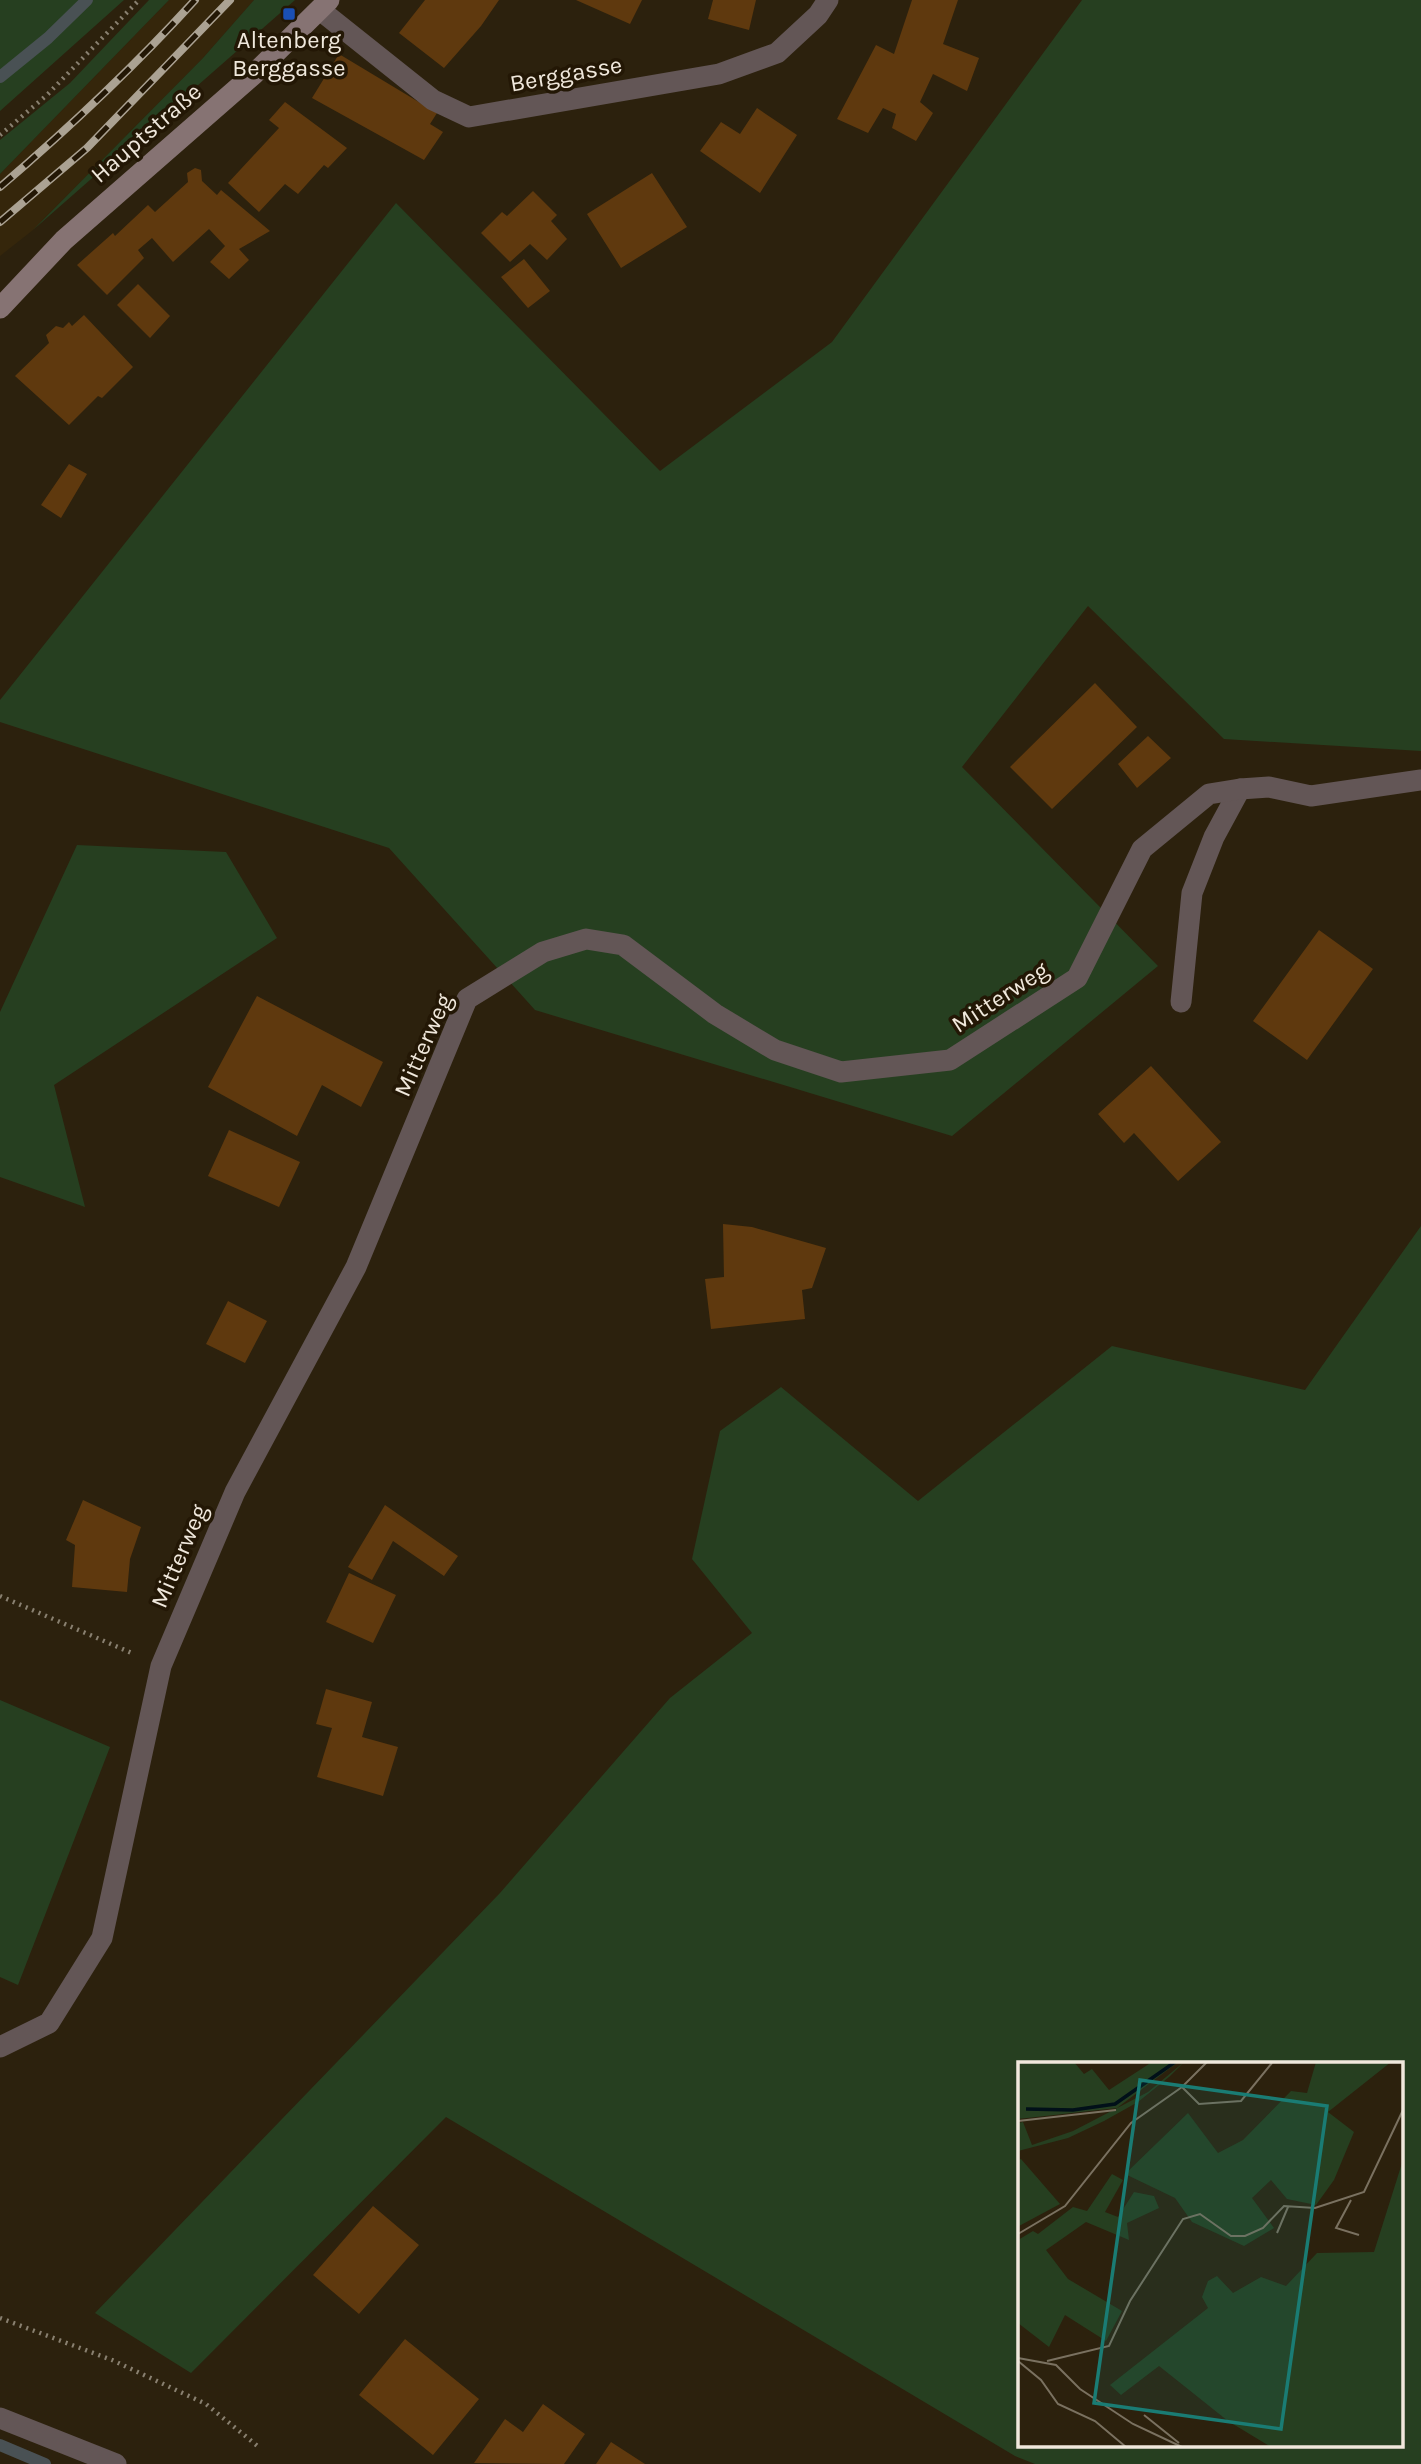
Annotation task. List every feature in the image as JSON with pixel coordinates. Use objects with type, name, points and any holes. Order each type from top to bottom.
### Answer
[{"type":"main road","name":"Hauptstraße","points":[[0,308],[64,240],[254,74],[324,5]]},
{"type":"street","name":"Berggasse","points":[[324,5],[433,100],[469,117],[719,74],[777,53],[818,15],[828,0]]},
{"type":"street","name":"Mitterweg","points":[[0,2047],[49,2022],[102,1938],[161,1666],[235,1492],[356,1267],[467,999],[543,952],[586,939],[623,945],[715,1014],[775,1050],[841,1072],[950,1060],[1077,978],[1142,849],[1209,794],[1269,787],[1311,796],[1421,780]]},
{"type":"street","points":[[1181,1002],[1192,892],[1214,837],[1240,789]]},
{"type":"street","points":[[0,2418],[116,2464]]},
{"type":"path","points":[[0,135],[47,95],[139,0]]},
{"type":"path","points":[[0,1596],[161,1666]]},
{"type":"path","points":[[0,2318],[112,2360],[206,2404],[260,2448]]},
{"type":"shaded area","points":[[169,0],[254,0],[203,58],[33,230],[0,256],[0,174]]},
{"type":"green space","points":[[0,0],[124,0],[0,111]]},
{"type":"green space","points":[[149,0],[169,0],[0,174],[0,140],[70,83]]},
{"type":"green space","points":[[254,0],[295,0],[33,230],[203,58]]},
{"type":"green space","points":[[1082,0],[1421,0],[1421,751],[1224,739],[1088,606],[962,767],[1158,966],[952,1136],[535,1010],[389,848],[0,722],[0,700],[396,203],[660,471],[832,342]]},
{"type":"green space","points":[[77,845],[226,852],[277,938],[54,1085],[85,1207],[0,1177],[0,1012]]},
{"type":"green space","points":[[1421,1226],[1421,2464],[1035,2464],[1015,2456],[446,2117],[191,2373],[95,2313],[500,1893],[670,1698],[752,1633],[692,1559],[720,1431],[781,1387],[918,1501],[1112,1346],[1305,1390]]},
{"type":"green space","points":[[0,1700],[110,1747],[18,1985],[0,1977]]},
{"type":"building","points":[[425,0],[499,0],[481,26],[444,68],[399,33]]},
{"type":"building","points":[[576,0],[642,0],[630,24]]},
{"type":"building","points":[[713,0],[756,0],[749,30],[708,19]]},
{"type":"building","points":[[912,0],[958,0],[943,44],[979,58],[967,91],[933,74],[920,102],[933,113],[916,141],[892,128],[896,114],[883,108],[868,133],[837,119],[876,45],[894,54]]},
{"type":"building","points":[[339,54],[437,113],[430,124],[443,132],[424,160],[312,98]]},
{"type":"building","points":[[285,102],[347,148],[328,168],[324,165],[298,194],[285,184],[259,212],[228,183],[279,128],[269,120]]},
{"type":"building","points":[[757,108],[797,135],[760,193],[700,151],[721,122],[740,134]]},
{"type":"building","points":[[195,168],[201,170],[202,181],[217,195],[221,190],[270,231],[239,249],[249,260],[229,279],[210,262],[225,246],[209,229],[173,262],[152,238],[138,250],[144,258],[107,295],[77,265],[113,233],[115,236],[148,205],[155,212],[188,182],[187,173]]},
{"type":"building","points":[[652,173],[687,227],[621,268],[587,214]]},
{"type":"building","points":[[533,191],[557,215],[551,221],[567,239],[547,260],[530,244],[510,262],[481,233],[502,212],[507,216]]},
{"type":"building","points":[[524,259],[550,291],[528,308],[501,277]]},
{"type":"building","points":[[138,284],[170,316],[150,338],[117,305]]},
{"type":"building","points":[[84,315],[133,367],[102,398],[98,396],[69,425],[15,376],[49,343],[46,335],[56,326],[63,328],[69,322],[72,326]]},
{"type":"building","points":[[69,464],[87,474],[61,518],[41,505]]},
{"type":"building","points":[[1095,683],[1137,727],[1052,809],[1010,767]]},
{"type":"building","points":[[1148,736],[1171,758],[1137,788],[1118,764]]},
{"type":"building","points":[[1319,930],[1373,969],[1307,1060],[1253,1021]]},
{"type":"building","points":[[257,996],[383,1062],[361,1107],[322,1085],[297,1136],[208,1087]]},
{"type":"building","points":[[1151,1066],[1221,1142],[1178,1181],[1134,1133],[1124,1143],[1098,1114]]},
{"type":"building","points":[[229,1130],[300,1162],[279,1207],[208,1176]]},
{"type":"building","points":[[723,1224],[752,1227],[826,1248],[812,1288],[802,1290],[805,1319],[711,1329],[705,1279],[724,1277]]},
{"type":"building","points":[[228,1301],[267,1321],[245,1363],[206,1344]]},
{"type":"building","points":[[83,1500],[141,1527],[130,1559],[127,1592],[72,1587],[75,1545],[66,1540]]},
{"type":"building","points":[[385,1505],[458,1556],[444,1576],[393,1541],[372,1580],[348,1567]]},
{"type":"building","points":[[349,1573],[396,1595],[373,1643],[326,1622]]},
{"type":"building","points":[[326,1689],[372,1702],[362,1737],[398,1747],[383,1796],[317,1777],[332,1728],[316,1724]]},
{"type":"building","points":[[373,2206],[419,2245],[359,2314],[313,2275]]},
{"type":"building","points":[[405,2339],[479,2399],[433,2455],[359,2395]]},
{"type":"building","points":[[543,2404],[585,2434],[564,2464],[474,2463],[505,2419],[523,2432]]},
{"type":"building","points":[[611,2442],[645,2464],[596,2464]]},
{"type":"waterway","points":[[0,77],[48,38],[87,0]]},
{"type":"waterway","points":[[0,2445],[45,2464]]},
{"type":"railway","points":[[0,187],[100,96],[195,0]]},
{"type":"railway","points":[[0,222],[87,148],[230,0]]},
{"type":"place","name":"Altenberg Berggasse","points":[[289,14]]}]
